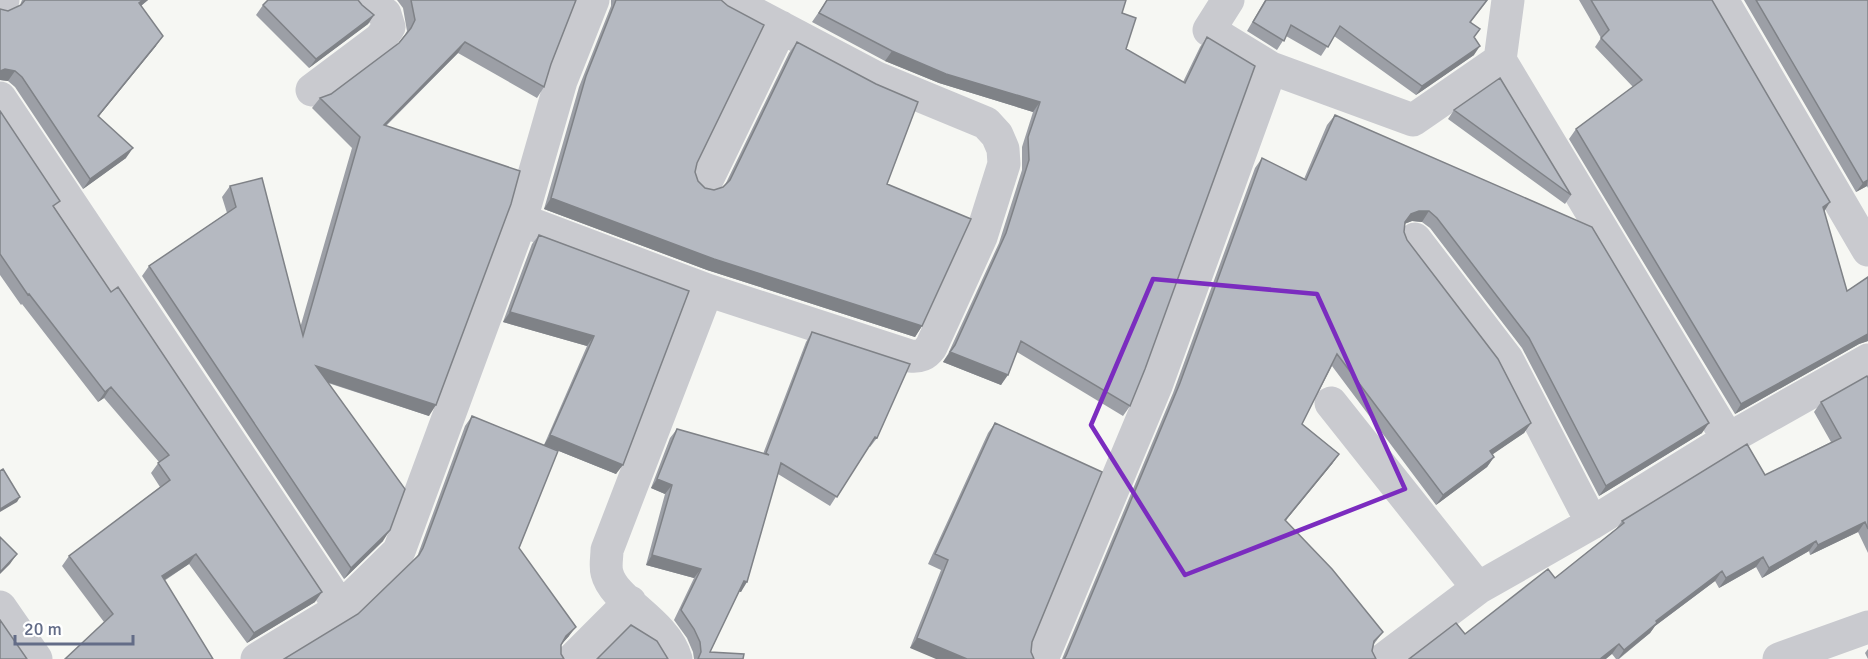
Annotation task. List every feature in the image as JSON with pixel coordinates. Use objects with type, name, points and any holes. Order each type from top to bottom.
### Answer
[{"type":"street","points":[[312,90],[380,39],[389,27],[385,14],[366,0]]},
{"type":"street","points":[[257,659],[341,608],[399,551],[521,220],[561,81],[593,0]]},
{"type":"street","points":[[521,220],[707,290],[910,356],[926,354],[981,237],[1004,164],[1003,148],[997,135],[986,123],[877,78],[729,0]]},
{"type":"street","points":[[1228,0],[1209,30],[1271,68],[1413,120],[1500,60]]},
{"type":"street","points":[[1508,0],[1500,60],[1728,439]]},
{"type":"street","points":[[1722,0],[1868,250]]},
{"type":"street","points":[[706,182],[781,27]]},
{"type":"street","points":[[1042,659],[1156,386],[1271,68]]},
{"type":"street","points":[[0,98],[341,608]]},
{"type":"street","points":[[1415,239],[1506,359],[1592,523]]},
{"type":"street","points":[[676,659],[673,647],[662,632],[616,589],[607,574],[607,550],[707,290]]},
{"type":"street","points":[[1384,659],[1478,588],[1592,523],[1728,439],[1868,360]]},
{"type":"street","points":[[1331,403],[1478,588]]},
{"type":"street","points":[[573,659],[630,602]]},
{"type":"street","points":[[0,607],[36,659]]},
{"type":"street","points":[[1779,659],[1868,627]]},
{"type":"highlighted area","points":[[1153,279],[1317,294],[1405,489],[1185,575],[1091,425]]},
{"type":"building","points":[[25,0],[143,0],[139,3],[163,36],[98,116],[133,148],[90,179],[22,77],[15,71],[5,69],[0,71],[0,9],[8,11],[21,5]]},
{"type":"building","points":[[268,0],[358,0],[374,15],[316,59],[263,5]]},
{"type":"building","points":[[411,0],[576,0],[544,87],[465,42],[384,125],[520,171],[511,204],[436,405],[316,366],[405,489],[390,530],[351,568],[149,266],[236,207],[230,186],[262,178],[303,336],[360,137],[320,98],[331,94],[399,43],[415,20]]},
{"type":"building","points":[[616,0],[721,0],[764,25],[697,163],[695,172],[698,181],[705,188],[714,190],[723,187],[730,180],[797,42],[876,84],[918,102],[887,184],[971,219],[922,326],[714,259],[551,198],[586,76]]},
{"type":"building","points":[[827,0],[1126,0],[1122,13],[1136,18],[1126,49],[1185,83],[1207,37],[1255,66],[1130,406],[1021,341],[1008,375],[950,352],[1006,233],[1029,160],[1028,137],[1040,102],[946,74],[892,51],[819,13]]},
{"type":"building","points":[[1266,0],[1487,0],[1470,22],[1480,29],[1474,37],[1480,46],[1422,86],[1340,26],[1328,47],[1291,25],[1284,41],[1253,22]]},
{"type":"building","points":[[1591,0],[1712,0],[1830,202],[1823,207],[1847,291],[1868,277],[1868,334],[1741,404],[1576,129],[1642,80],[1601,38],[1609,30]]},
{"type":"building","points":[[1756,0],[1868,0],[1868,180],[1863,183]]},
{"type":"building","points":[[1500,78],[1571,195],[1454,110]]},
{"type":"building","points":[[0,111],[60,201],[53,206],[111,292],[118,287],[322,592],[254,633],[196,554],[162,576],[213,659],[65,659],[113,614],[69,556],[170,480],[158,463],[169,455],[111,387],[105,392],[28,295],[0,254]]},
{"type":"building","points":[[1335,115],[1592,227],[1709,423],[1606,486],[1529,338],[1437,218],[1429,211],[1419,211],[1411,214],[1405,222],[1404,232],[1407,240],[1498,359],[1531,423],[1490,451],[1494,457],[1443,495],[1337,354],[1302,424],[1339,454],[1285,520],[1332,569],[1383,632],[1374,641],[1372,651],[1376,659],[1064,659],[1180,383],[1262,158],[1306,180]]},
{"type":"building","points":[[539,235],[689,291],[623,465],[550,435],[594,336],[510,312]]},
{"type":"building","points":[[812,332],[910,364],[877,438],[875,437],[837,497],[781,463],[747,582],[744,581],[710,652],[744,654],[743,659],[698,659],[701,652],[700,642],[681,610],[701,569],[652,555],[672,485],[657,479],[677,429],[769,455],[766,453]]},
{"type":"building","points":[[1867,376],[1868,529],[1865,522],[1818,545],[1816,541],[1769,568],[1763,557],[1726,578],[1722,571],[1656,621],[1657,623],[1624,650],[1619,644],[1600,659],[1409,659],[1456,623],[1465,634],[1548,569],[1555,578],[1624,523],[1622,521],[1747,444],[1765,475],[1841,438],[1821,402]]},
{"type":"building","points":[[472,416],[558,451],[519,548],[576,627],[566,636],[561,645],[561,654],[564,659],[284,659],[358,614],[419,555]]},
{"type":"building","points":[[995,423],[1102,472],[1032,642],[1031,652],[1034,659],[967,659],[917,638],[948,560],[935,554]]},
{"type":"building","points":[[3,469],[20,497],[0,509],[0,471]]},
{"type":"building","points":[[0,537],[17,554],[0,572]]},
{"type":"building","points":[[0,620],[27,659],[0,659]]},
{"type":"building","points":[[631,625],[657,641],[668,659],[597,659]]}]
